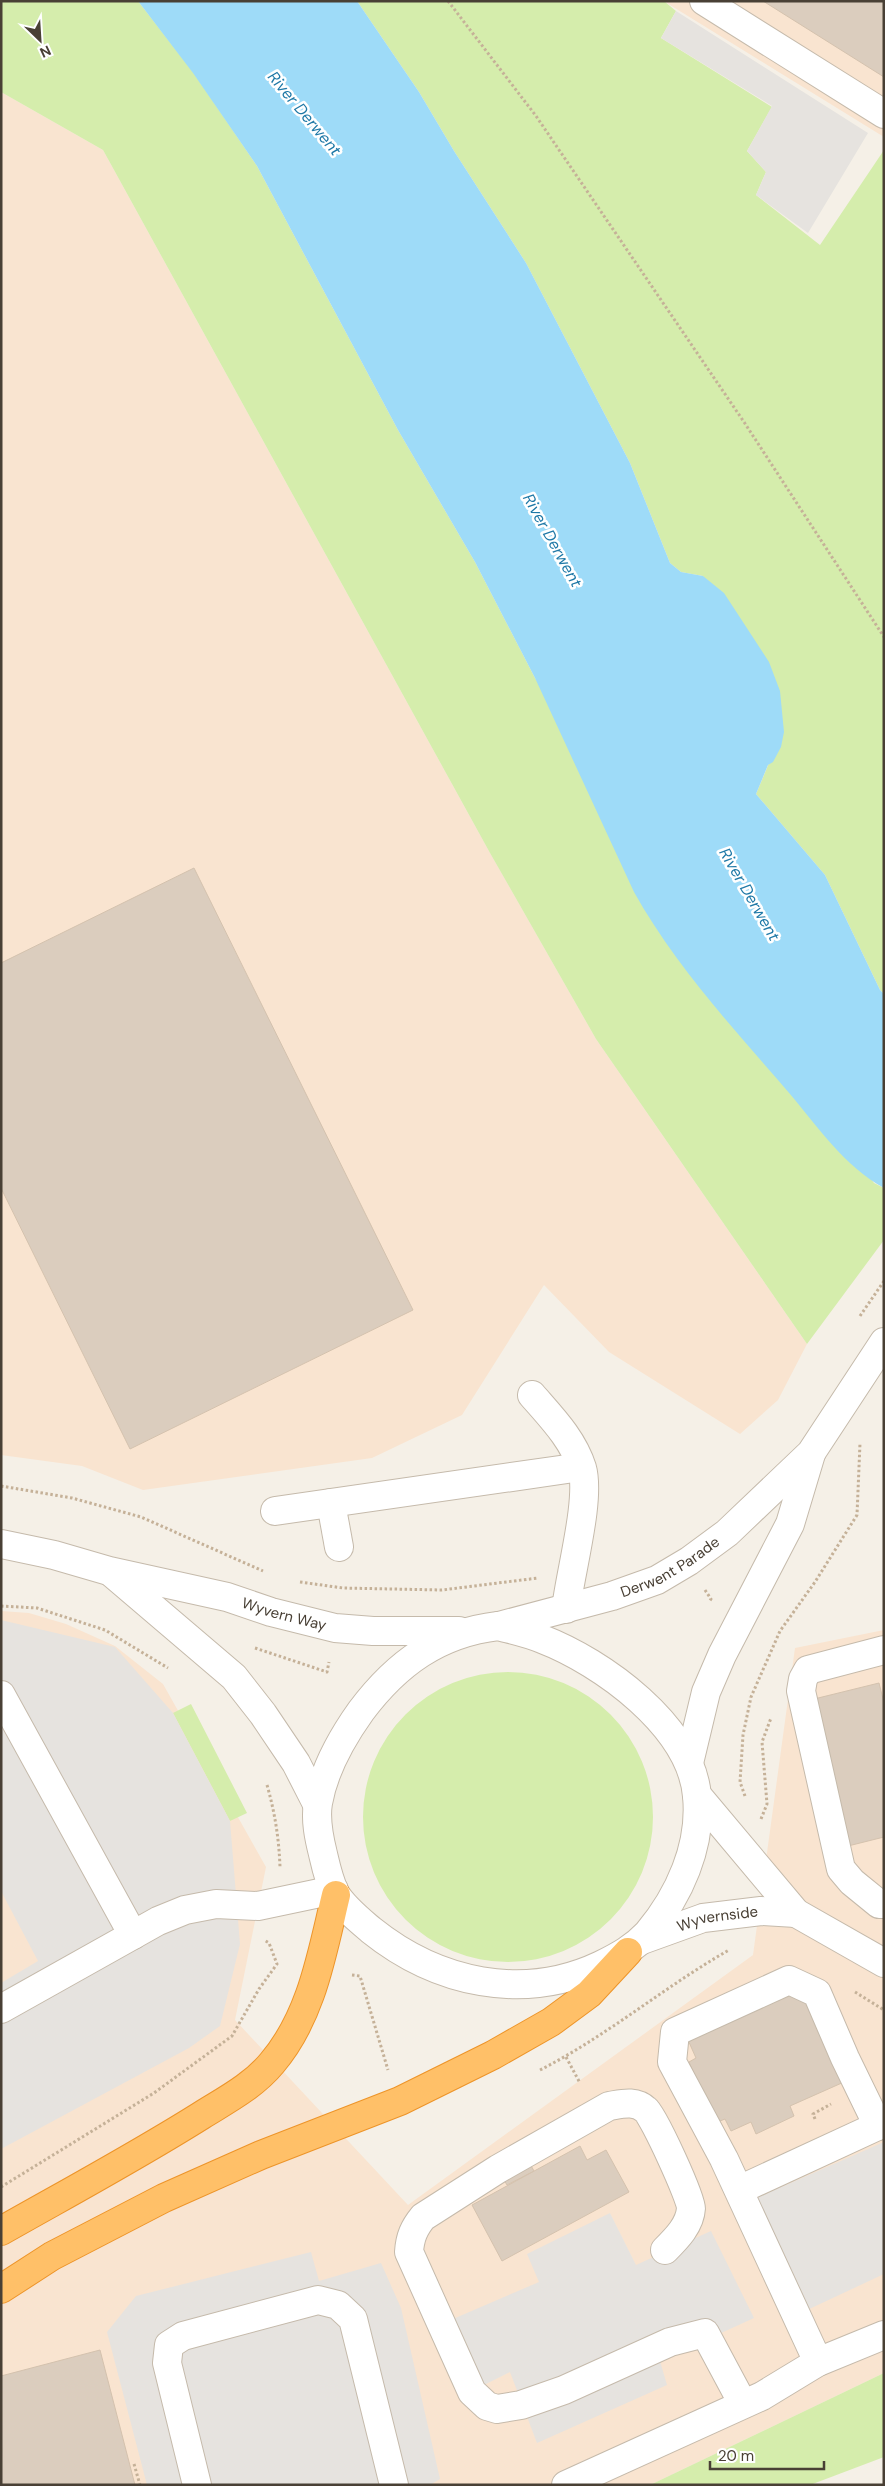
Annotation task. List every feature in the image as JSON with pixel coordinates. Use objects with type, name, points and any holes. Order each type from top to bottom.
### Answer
[{"type":"highway","points":[[1,2231],[168,2136],[248,2085],[272,2064],[307,2005],[318,1972],[335,1892]]},
{"type":"highway","points":[[1,2288],[52,2256],[164,2198],[261,2155],[400,2101],[493,2055],[551,2022],[590,1994],[635,1946]]},
{"type":"street","points":[[704,1],[884,114]]},
{"type":"street","name":"Derwent Parade","points":[[465,1631],[498,1626],[566,1608],[657,1580],[689,1561],[727,1533],[818,1443],[884,1342]]},
{"type":"street","points":[[532,1395],[562,1429],[582,1468],[585,1491],[566,1608]]},
{"type":"street","name":"Derwent Parade","points":[[689,1763],[706,1692],[722,1655],[790,1524],[818,1443]]},
{"type":"street","points":[[275,1511],[582,1468]]},
{"type":"street","points":[[331,1503],[339,1547]]},
{"type":"street","name":"Wyvern Way","points":[[1,1544],[54,1555],[109,1571],[226,1596],[270,1612],[335,1628],[372,1631],[465,1631]]},
{"type":"street","name":"Wyvern Way","points":[[109,1571],[234,1677],[264,1714],[290,1754],[318,1804]]},
{"type":"street","points":[[498,1626],[542,1638],[612,1676],[662,1725],[689,1763],[698,1795],[692,1847],[680,1884],[663,1914],[635,1946]]},
{"type":"street","points":[[1,2009],[158,1921],[185,1910],[216,1904],[258,1906],[335,1892],[320,1844],[318,1804],[334,1753],[344,1734],[390,1676],[419,1653],[465,1631]]},
{"type":"street","points":[[884,1650],[808,1670],[803,1679],[801,1691],[841,1869],[852,1882],[879,1904],[884,1904]]},
{"type":"street","points":[[1,1695],[133,1935]]},
{"type":"street","name":"Wyvernside","points":[[698,1795],[796,1913],[884,1963]]},
{"type":"street","name":"Wyvernside","points":[[335,1892],[356,1917],[410,1958],[439,1971],[468,1980],[532,1984],[580,1975],[635,1946],[703,1918],[761,1911],[796,1913]]},
{"type":"street","points":[[738,2190],[881,2125],[845,2058],[817,1992],[789,1980],[675,2032],[672,2062],[724,2159],[738,2190],[818,2362]]},
{"type":"street","points":[[665,2250],[687,2223],[692,2206],[647,2110],[636,2104],[623,2103],[609,2106],[511,2161],[423,2217],[410,2238],[409,2252],[472,2392],[487,2406],[496,2409],[521,2405],[564,2390],[670,2342],[705,2333],[743,2404]]},
{"type":"street","points":[[197,2485],[167,2363],[169,2345],[182,2336],[318,2300],[338,2305],[352,2319],[394,2485]]},
{"type":"street","points":[[566,2485],[762,2396],[818,2362],[884,2335]]},
{"type":"path","points":[[448,1],[536,116],[744,422],[884,637]]},
{"type":"path","points":[[1,1606],[37,1608],[105,1630],[175,1673]]},
{"type":"path","points":[[758,1827],[767,1804],[762,1742],[772,1716]]},
{"type":"path","points":[[266,1784],[275,1812],[279,1840],[280,1869],[273,1871]]},
{"type":"path","points":[[1,2187],[154,2093],[232,2036],[259,1989],[277,1964],[268,1943],[262,1938]]},
{"type":"path","points":[[318,1972],[360,1976],[390,2075],[400,2101]]},
{"type":"path","points":[[134,2464],[140,2485]]},
{"type":"shaded area","points":[[664,1],[884,1],[884,137],[670,5]]},
{"type":"shaded area","points":[[676,11],[868,133],[808,233],[756,195],[766,172],[747,151],[772,106],[661,38]]},
{"type":"shaded area","points":[[1,92],[103,150],[490,853],[596,1039],[807,1344],[778,1400],[740,1434],[609,1352],[544,1285],[462,1415],[372,1458],[143,1490],[82,1466],[1,1455]]},
{"type":"shaded area","points":[[1,1611],[29,1613],[66,1624],[115,1646],[163,1684],[266,1867],[235,2020],[408,2205],[753,1955],[795,1648],[884,1630],[884,2373],[650,2485],[1,2485]]},
{"type":"shaded area","points":[[1,1620],[115,1647],[173,1713],[230,1821],[240,1944],[220,2026],[189,2048],[1,2149],[1,1983],[38,1961],[1,1891]]},
{"type":"shaded area","points":[[884,2142],[884,2274],[805,2311],[752,2200]]},
{"type":"shaded area","points":[[610,2213],[636,2265],[711,2231],[754,2318],[660,2361],[667,2385],[537,2443],[510,2372],[482,2386],[453,2319],[539,2282],[527,2254]]},
{"type":"shaded area","points":[[311,2252],[319,2281],[381,2263],[401,2308],[440,2479],[430,2485],[147,2485],[107,2332],[136,2296]]},
{"type":"green space","points":[[1,1],[138,1],[193,72],[257,166],[398,430],[475,562],[535,678],[874,1183],[884,1188],[884,1240],[807,1344],[596,1039],[490,853],[103,150],[1,92]]},
{"type":"green space","points":[[357,1],[664,1],[676,11],[661,38],[772,107],[747,151],[766,172],[756,195],[820,245],[884,150],[884,994],[880,990],[825,875],[756,794],[769,763],[703,576],[681,572],[670,563],[630,463],[526,263],[454,151],[419,92]]},
{"type":"green space","points":[[508,1672],[536,1675],[564,1683],[589,1696],[611,1714],[629,1736],[642,1761],[650,1789],[653,1817],[650,1845],[642,1873],[629,1898],[611,1920],[589,1938],[564,1951],[536,1959],[508,1962],[480,1959],[452,1951],[427,1938],[405,1920],[387,1898],[374,1873],[366,1845],[363,1817],[366,1789],[374,1761],[387,1736],[405,1714],[427,1696],[452,1683],[480,1675]]},
{"type":"green space","points":[[191,1704],[247,1813],[230,1821],[173,1713]]},
{"type":"green space","points":[[884,2373],[884,2457],[810,2485],[650,2485]]},
{"type":"water","name":"River Derwent","points":[[138,1],[357,1],[419,92],[454,151],[526,263],[630,463],[670,563],[681,572],[703,576],[724,593],[769,662],[780,691],[784,732],[781,747],[773,762],[768,765],[756,794],[825,875],[880,990],[884,994],[884,1188],[857,1169],[833,1146],[707,997],[650,920],[634,892],[535,678],[475,562],[398,430],[257,166],[193,73]]},
{"type":"building","points":[[763,1],[884,1],[884,77]]},
{"type":"building","points":[[194,868],[413,1310],[130,1449],[1,1188],[1,963]]},
{"type":"building","points":[[879,1683],[884,1703],[884,1837],[844,1847],[810,1700]]},
{"type":"building","points":[[800,1988],[844,2082],[790,2106],[794,2116],[756,2134],[751,2122],[731,2131],[725,2119],[715,2123],[689,2062],[696,2058],[688,2040]]},
{"type":"building","points":[[519,2144],[534,2171],[507,2185],[492,2159]]},
{"type":"building","points":[[580,2146],[587,2160],[606,2150],[629,2192],[502,2261],[472,2205]]},
{"type":"building","points":[[100,2350],[135,2485],[1,2485],[1,2376]]}]
